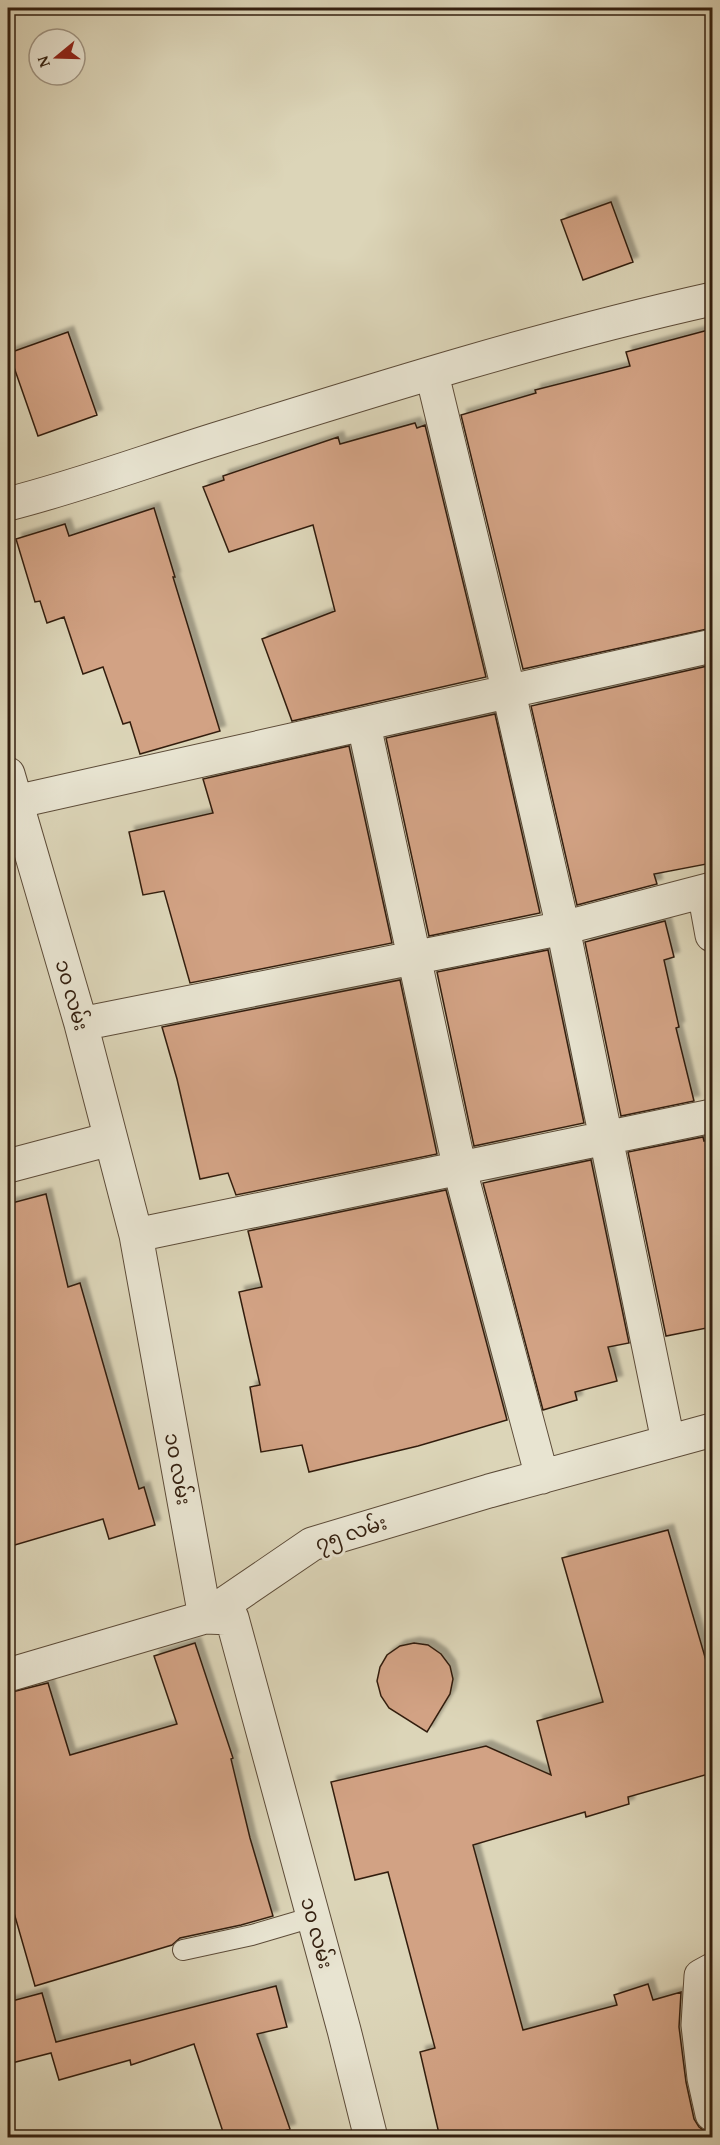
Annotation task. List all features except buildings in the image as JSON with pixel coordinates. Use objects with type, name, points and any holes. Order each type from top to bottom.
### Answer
[{"type":"street","points":[[8,504],[52,493],[217,439],[579,331],[712,299]]},
{"type":"street","points":[[432,374],[563,928],[668,1441]]},
{"type":"street","points":[[11,788],[364,725],[712,646]]},
{"type":"street","points":[[364,725],[460,1170],[542,1477]]},
{"type":"street","name":"၁၀ လမ်း","points":[[11,788],[81,1024],[136,1235],[205,1617],[232,1618],[371,2138]]},
{"type":"street","points":[[81,1024],[563,928],[708,890],[712,935]]},
{"type":"street","points":[[136,1235],[460,1170],[712,1116]]},
{"type":"street","points":[[8,1166],[110,1139]]},
{"type":"street","name":"၇၅ လမ်း","points":[[8,1675],[205,1617],[312,1544],[489,1491],[712,1430]]},
{"type":"street","points":[[712,1970],[701,1976],[698,2025],[704,2078],[712,2114]]},
{"type":"lane","points":[[183,1950],[252,1935],[313,1917]]}]
